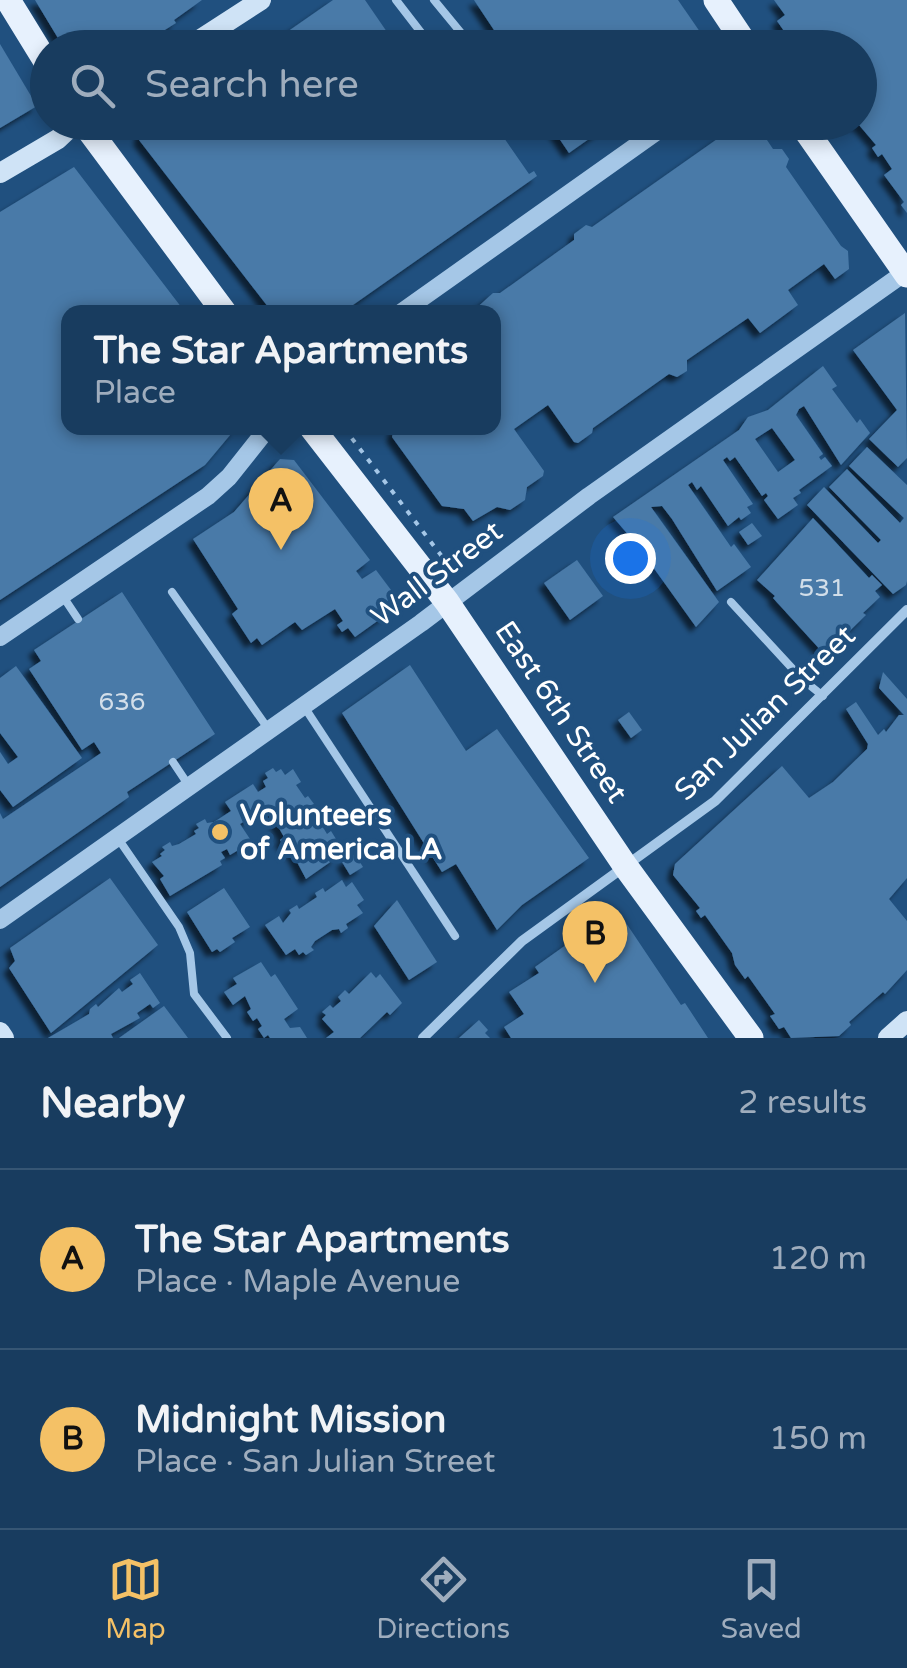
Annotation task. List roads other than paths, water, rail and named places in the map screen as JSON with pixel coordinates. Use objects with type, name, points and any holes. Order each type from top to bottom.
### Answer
[{"type":"main road","points":[[8,0],[30,36]]},
{"type":"main road","points":[[215,30],[261,0]]},
{"type":"main road","points":[[716,0],[736,30]]},
{"type":"main road","points":[[0,174],[58,140]]},
{"type":"main road","points":[[93,140],[219,305]]},
{"type":"main road","points":[[813,140],[906,273]]},
{"type":"main road","name":"East 6th Street","points":[[317,435],[447,602],[626,867],[751,1038]]},
{"type":"main road","points":[[888,1038],[907,1020]]},
{"type":"street","points":[[412,305],[645,140]]},
{"type":"street","name":"Wall Street","points":[[0,920],[906,273]]},
{"type":"street","points":[[0,637],[223,484],[262,435]]},
{"type":"street","name":"San Julian Street","points":[[423,1038],[522,941],[715,801],[907,610]]},
{"type":"lane","points":[[396,0],[418,30]]},
{"type":"lane","points":[[434,0],[459,30]]},
{"type":"lane","points":[[172,592],[268,730]]},
{"type":"lane","points":[[62,595],[78,619]]},
{"type":"lane","points":[[731,602],[802,679],[823,696]]},
{"type":"lane","points":[[303,705],[455,936]]},
{"type":"lane","points":[[173,762],[189,786]]},
{"type":"lane","points":[[118,837],[179,927],[190,954],[194,994],[227,1038]]},
{"type":"place","name":"The Star Apartments","points":[[281,550]]},
{"type":"place","name":"Volunteers of America LA","points":[[220,832]]},
{"type":"place","name":"Midnight Mission","points":[[595,983]]}]
